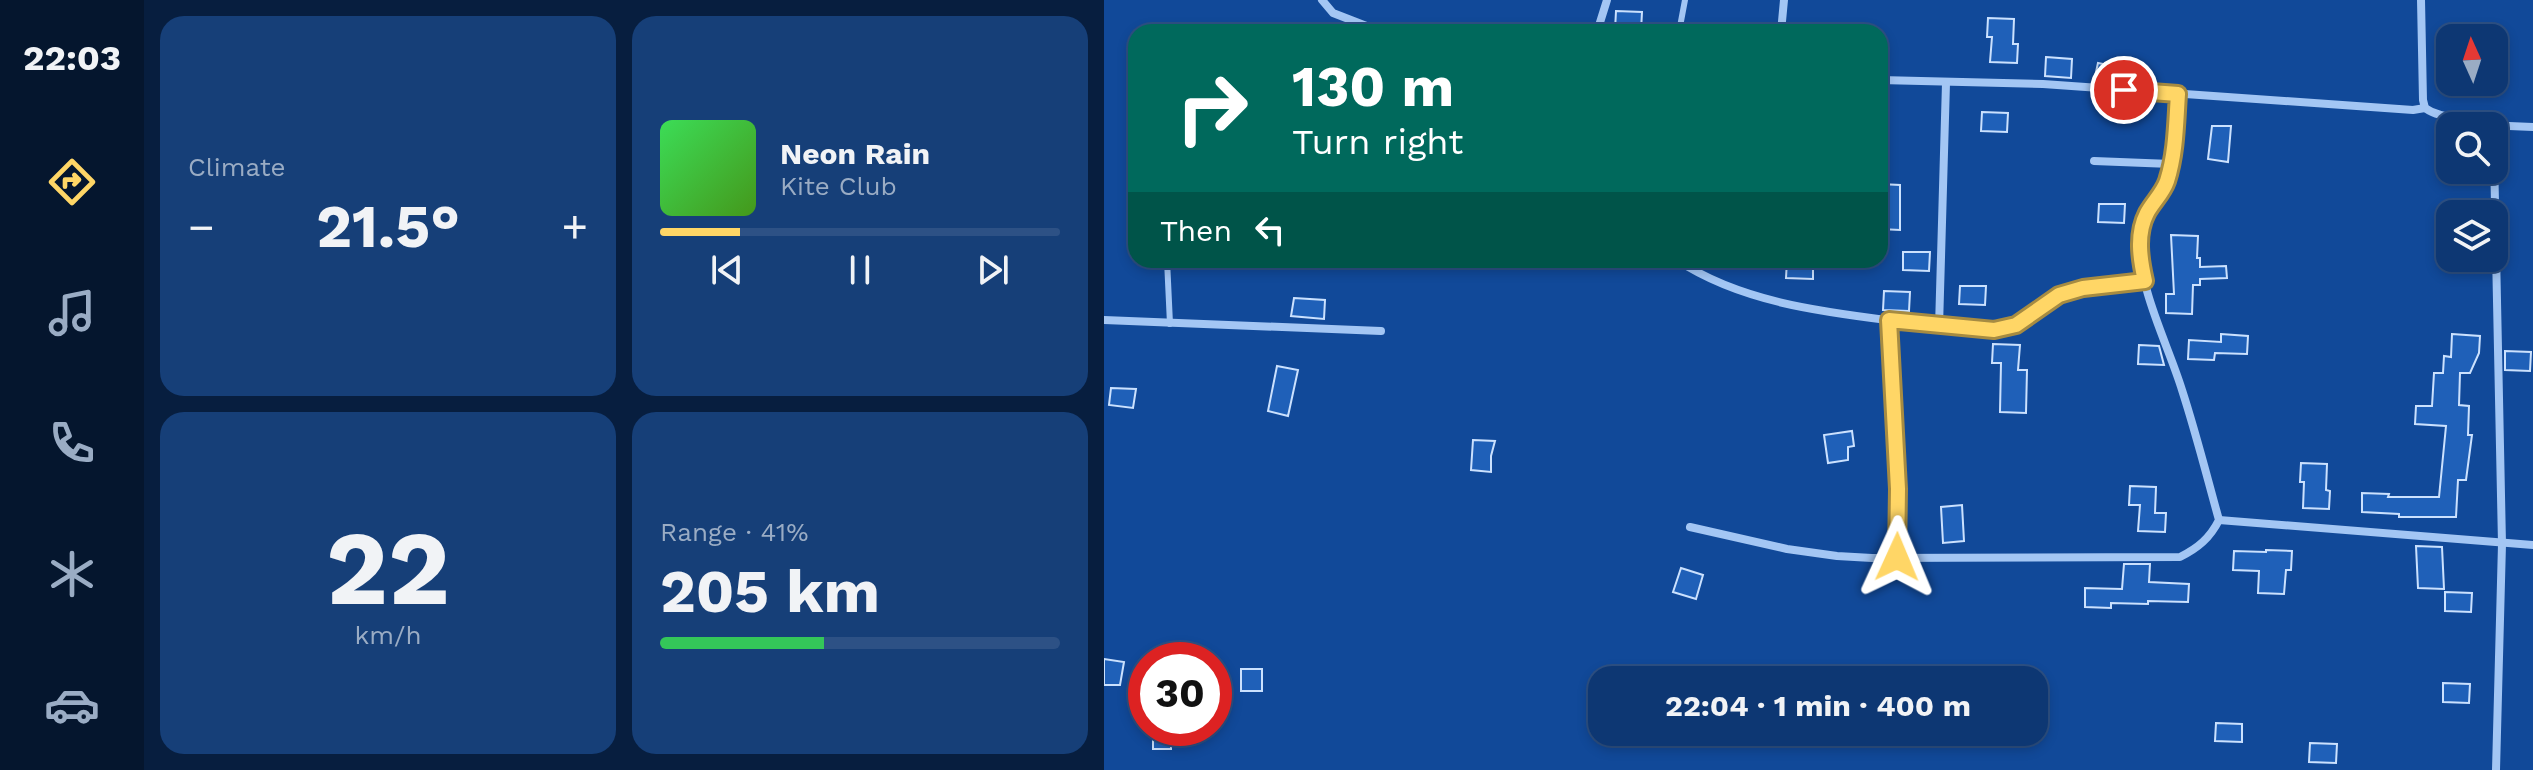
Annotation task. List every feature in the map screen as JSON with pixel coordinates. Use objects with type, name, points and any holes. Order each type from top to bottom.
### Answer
[{"type":"street","points":[[1322,0],[1333,13],[1361,24]]},
{"type":"street","points":[[1600,24],[1607,0]]},
{"type":"street","points":[[1782,24],[1784,0]]},
{"type":"street","points":[[2421,0],[2425,108]]},
{"type":"street","points":[[1888,80],[2043,84],[2413,110],[2425,108],[2436,114]]},
{"type":"street","points":[[1939,327],[1946,83]]},
{"type":"street","points":[[1690,527],[1742,540],[1825,554],[1872,558],[2180,557],[2197,549],[2219,520],[2183,391],[2145,281],[2140,251],[2146,214],[2165,185],[2171,164],[2178,94]]},
{"type":"street","points":[[2508,126],[2533,127]]},
{"type":"street","points":[[2094,161],[2171,164]]},
{"type":"street","points":[[2495,184],[2502,544],[2496,770]]},
{"type":"street","points":[[1693,268],[1727,285],[1838,314],[1939,327],[1994,330],[2016,325],[2059,295],[2083,288],[2145,281]]},
{"type":"street","points":[[1104,320],[1381,331]]},
{"type":"street","points":[[1889,320],[1897,475],[1897,557]]},
{"type":"street","points":[[2219,520],[2533,545]]},
{"type":"lane","points":[[1680,24],[1685,0]]},
{"type":"lane","points":[[1167,268],[1170,324]]},
{"type":"building","points":[[1616,11],[1642,12],[1641,24],[1615,24]]},
{"type":"building","points":[[1988,18],[2014,19],[2013,44],[2018,44],[2017,63],[1990,62],[1992,37],[1987,37]]},
{"type":"building","points":[[2046,57],[2072,59],[2071,78],[2045,76]]},
{"type":"building","points":[[2098,63],[2124,68],[2121,82],[2094,81]]},
{"type":"building","points":[[1982,112],[2008,113],[2007,132],[1981,131]]},
{"type":"building","points":[[2212,126],[2231,126],[2228,162],[2208,159]]},
{"type":"building","points":[[1888,184],[1900,185],[1900,230],[1888,229]]},
{"type":"building","points":[[2099,204],[2125,204],[2124,223],[2098,222]]},
{"type":"building","points":[[2171,235],[2198,236],[2197,258],[2200,258],[2200,267],[2226,266],[2227,278],[2200,279],[2200,285],[2193,285],[2192,314],[2166,313],[2166,294],[2174,294]]},
{"type":"building","points":[[1903,252],[1930,252],[1929,271],[1903,270]]},
{"type":"building","points":[[1787,268],[1813,268],[1813,279],[1786,278]]},
{"type":"building","points":[[1960,286],[1986,286],[1985,305],[1959,304]]},
{"type":"building","points":[[1884,291],[1910,292],[1909,311],[1883,310]]},
{"type":"building","points":[[1294,298],[1325,300],[1324,319],[1291,316]]},
{"type":"building","points":[[2221,334],[2248,336],[2247,354],[2215,353],[2214,360],[2188,359],[2189,340],[2221,342]]},
{"type":"building","points":[[2452,334],[2480,336],[2479,353],[2470,373],[2460,373],[2459,405],[2469,406],[2468,435],[2472,435],[2466,480],[2458,480],[2456,517],[2399,517],[2399,514],[2362,512],[2362,493],[2389,494],[2388,497],[2439,497],[2446,426],[2415,424],[2416,406],[2432,406],[2434,373],[2443,373],[2444,356],[2451,357]]},
{"type":"building","points":[[1993,344],[2020,345],[2018,370],[2027,370],[2026,413],[2000,412],[2001,363],[1992,363]]},
{"type":"building","points":[[2139,345],[2159,346],[2164,365],[2138,364]]},
{"type":"building","points":[[2505,351],[2531,352],[2530,371],[2505,370]]},
{"type":"building","points":[[1277,366],[1298,370],[1288,416],[1268,411]]},
{"type":"building","points":[[1111,388],[1136,389],[1133,408],[1109,405]]},
{"type":"building","points":[[1852,431],[1854,446],[1848,447],[1848,460],[1828,463],[1824,435]]},
{"type":"building","points":[[1473,440],[1495,441],[1491,472],[1471,470]]},
{"type":"building","points":[[2301,463],[2327,464],[2329,509],[2303,508]]},
{"type":"building","points":[[2130,486],[2156,487],[2155,513],[2166,513],[2165,532],[2138,531],[2140,505],[2129,505]]},
{"type":"building","points":[[1962,505],[1964,541],[1943,543],[1941,507]]},
{"type":"building","points":[[2416,546],[2442,547],[2444,589],[2418,588]]},
{"type":"building","points":[[2234,551],[2292,551],[2291,570],[2286,570],[2284,594],[2258,593],[2259,571],[2233,570]]},
{"type":"building","points":[[2124,564],[2150,564],[2149,582],[2189,584],[2188,602],[2148,601],[2148,604],[2111,603],[2111,608],[2085,607],[2085,588],[2122,589]]},
{"type":"building","points":[[1681,568],[1703,575],[1696,599],[1673,592]]},
{"type":"building","points":[[2445,592],[2472,593],[2471,612],[2445,611]]},
{"type":"building","points":[[1104,659],[1124,662],[1120,685],[1104,685]]},
{"type":"building","points":[[1241,669],[1262,669],[1262,691],[1241,691]]},
{"type":"building","points":[[2443,683],[2470,684],[2469,703],[2443,702]]},
{"type":"building","points":[[2216,723],[2242,724],[2242,742],[2215,741]]},
{"type":"building","points":[[2310,743],[2337,744],[2336,763],[2309,762]]},
{"type":"building","points":[[1153,746],[1171,746],[1171,749],[1153,749]]},
{"type":"route","points":[[1897,557],[1898,489],[1889,320],[1994,330],[2016,325],[2059,295],[2083,288],[2145,281],[2140,236],[2146,214],[2168,176],[2178,94],[2124,90]]}]
